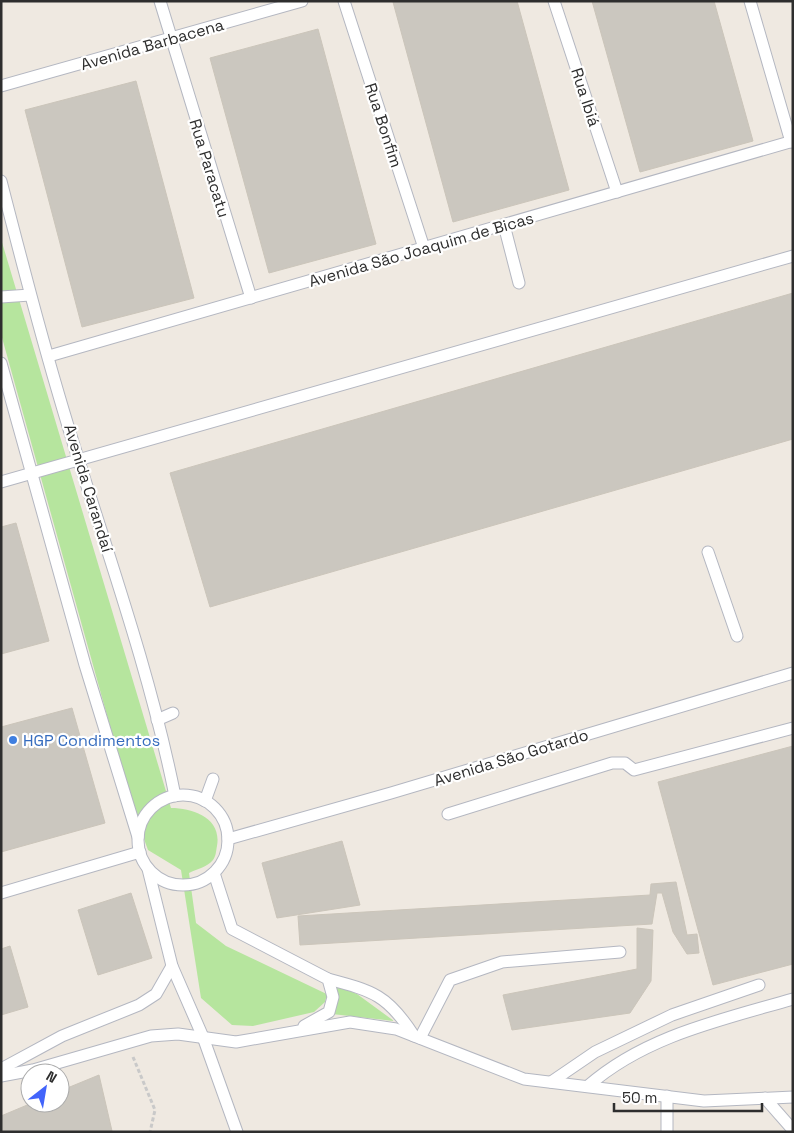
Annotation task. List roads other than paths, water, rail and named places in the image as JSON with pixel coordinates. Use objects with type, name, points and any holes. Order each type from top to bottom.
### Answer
[{"type":"lane","name":"Rua Paracatu","points":[[160,1],[250,298]]},
{"type":"lane","name":"Avenida Barbacena","points":[[1,86],[302,1]]},
{"type":"lane","name":"Rua Bonfim","points":[[344,1],[424,248]]},
{"type":"lane","name":"Rua Ibiá","points":[[554,1],[618,192]]},
{"type":"lane","points":[[750,1],[792,142]]},
{"type":"lane","name":"Avenida São Joaquim de Bicas","points":[[49,356],[792,142]]},
{"type":"lane","name":"Avenida Carandaí","points":[[1,181],[30,295],[78,459],[135,640],[175,796]]},
{"type":"lane","points":[[504,225],[519,283]]},
{"type":"lane","points":[[1,482],[793,256]]},
{"type":"lane","points":[[1,297],[30,295]]},
{"type":"lane","points":[[1,364],[85,664],[138,837],[140,852],[147,868],[172,966],[203,1037],[237,1132]]},
{"type":"lane","points":[[708,552],[737,636]]},
{"type":"lane","name":"Avenida São Gotardo","points":[[228,838],[390,794],[793,673]]},
{"type":"lane","points":[[157,720],[173,714]]},
{"type":"lane","points":[[448,814],[612,762],[625,762],[634,770],[793,728]]},
{"type":"lane","points":[[205,800],[213,779]]},
{"type":"lane","points":[[138,837],[141,823],[149,810],[160,801],[175,796],[190,795],[205,800],[217,810],[225,823],[228,838],[227,851],[222,863],[214,873],[204,880],[180,885],[156,876],[147,868]]},
{"type":"lane","points":[[1,893],[140,852]]},
{"type":"lane","points":[[214,873],[232,929],[328,979],[369,990],[392,1007],[417,1037]]},
{"type":"lane","points":[[417,1037],[450,980],[502,962],[620,952]]},
{"type":"lane","points":[[1,1069],[62,1036],[139,1005],[156,994],[172,966]]},
{"type":"lane","points":[[291,1031],[329,1012],[333,996],[328,979]]},
{"type":"lane","points":[[551,1082],[595,1052],[672,1015],[759,985]]},
{"type":"lane","points":[[588,1086],[607,1069],[638,1051],[696,1027],[793,999]]},
{"type":"lane","points":[[1,1076],[33,1070],[151,1036],[178,1034],[236,1042],[350,1022],[396,1029],[524,1079],[704,1100],[793,1097]]},
{"type":"lane","points":[[667,1096],[667,1132]]},
{"type":"lane","points":[[765,1098],[793,1130]]},
{"type":"place","name":"HGP Condimentos","points":[[13,740]]}]
